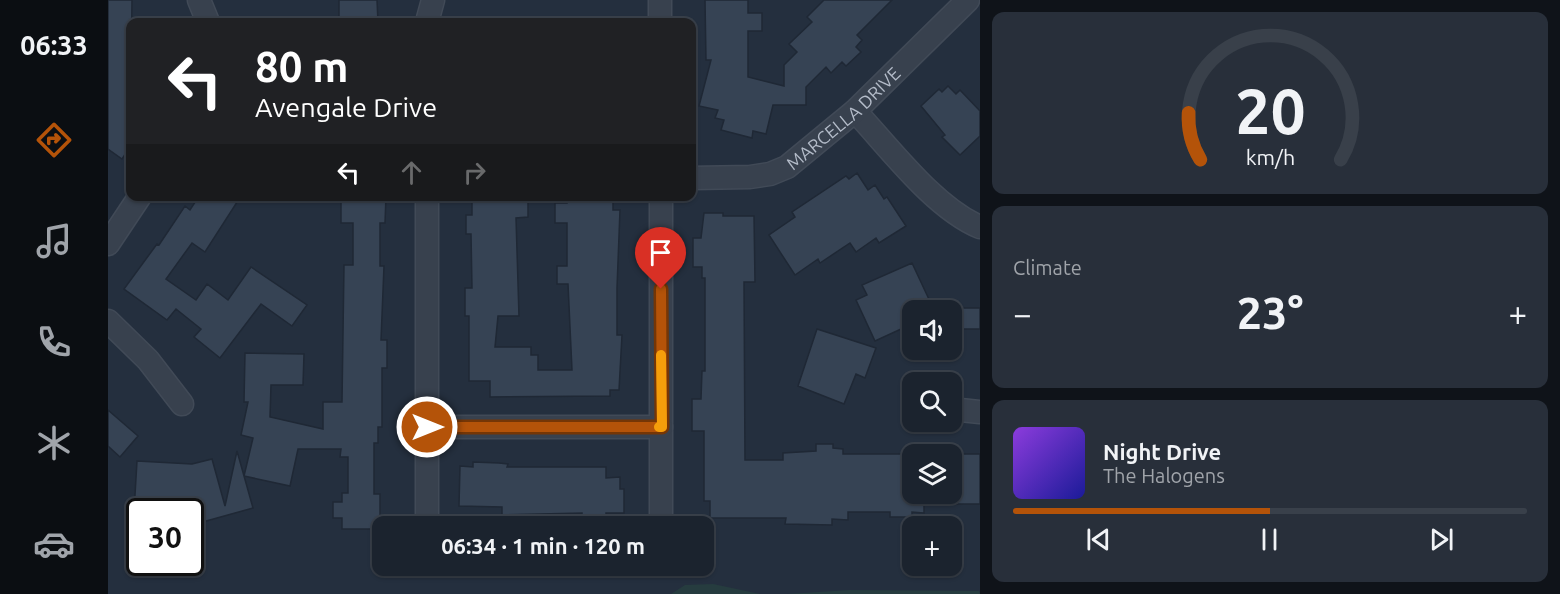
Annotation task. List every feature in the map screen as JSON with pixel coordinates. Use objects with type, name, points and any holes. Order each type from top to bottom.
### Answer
[{"type":"street","points":[[198,0],[204,7],[207,18]]},
{"type":"street","points":[[428,18],[433,0]]},
{"type":"street","points":[[660,0],[660,18]]},
{"type":"street","name":"MARCELLA DRIVE","points":[[696,178],[750,177],[778,172],[794,162],[855,111],[968,0]]},
{"type":"street","points":[[855,111],[943,205],[964,220],[980,226]]},
{"type":"street","points":[[108,244],[137,201]]},
{"type":"street","points":[[427,201],[427,516]]},
{"type":"street","points":[[661,201],[661,516]]},
{"type":"street","points":[[108,321],[148,360],[182,404]]},
{"type":"street","points":[[962,410],[980,412]]},
{"type":"street","points":[[427,427],[662,427]]},
{"type":"green space","points":[[713,584],[760,594],[671,594],[685,585]]},
{"type":"green space","points":[[850,590],[979,591],[980,594],[787,594]]},
{"type":"building","points":[[108,0],[132,0],[132,18],[126,18],[126,153],[122,159],[108,149]]},
{"type":"building","points":[[339,0],[377,0],[378,18],[339,18]]},
{"type":"building","points":[[705,0],[748,0],[748,13],[762,13],[762,31],[748,31],[748,77],[784,86],[784,65],[797,52],[789,44],[812,22],[807,17],[824,0],[892,0],[857,35],[862,40],[856,47],[861,52],[846,66],[842,62],[831,73],[826,67],[806,87],[806,105],[773,105],[766,134],[753,131],[752,138],[721,130],[724,120],[715,118],[718,110],[699,106],[711,60],[706,60]]},
{"type":"building","points":[[948,86],[956,94],[960,90],[980,111],[980,136],[960,155],[942,137],[945,135],[921,106],[939,89],[942,92]]},
{"type":"building","points":[[857,173],[868,190],[875,185],[884,199],[887,197],[906,226],[879,243],[876,238],[856,252],[850,243],[820,263],[818,259],[795,275],[769,235],[795,217],[792,212],[846,176],[849,179]]},
{"type":"building","points":[[196,201],[238,201],[205,252],[192,243],[166,279],[196,300],[207,284],[228,300],[251,267],[307,305],[292,326],[261,304],[220,358],[194,337],[201,329],[176,309],[167,320],[124,289],[157,244],[159,245],[185,206],[190,210]]},
{"type":"building","points":[[341,201],[386,201],[385,223],[380,223],[380,266],[384,266],[381,340],[387,340],[387,368],[382,368],[382,427],[378,427],[378,443],[374,443],[374,494],[380,494],[380,516],[372,516],[372,529],[342,529],[342,518],[333,518],[333,502],[342,502],[342,493],[348,493],[348,457],[340,457],[341,449],[298,449],[290,486],[244,476],[253,438],[241,435],[248,402],[244,402],[245,353],[304,354],[303,385],[271,385],[270,417],[323,429],[323,402],[342,402],[344,265],[353,265],[353,223],[341,223]]},
{"type":"building","points":[[472,201],[528,201],[528,217],[516,218],[519,316],[498,316],[495,347],[531,347],[531,355],[538,355],[538,370],[572,370],[568,284],[557,284],[557,266],[567,266],[567,223],[555,223],[555,203],[613,201],[613,210],[620,210],[617,335],[622,335],[619,390],[610,390],[610,396],[490,397],[490,381],[469,381],[469,316],[465,316],[465,288],[472,288],[471,234],[466,234],[466,215],[472,215]]},
{"type":"building","points":[[704,213],[723,213],[723,216],[754,216],[755,282],[744,282],[745,460],[783,460],[783,453],[816,451],[816,444],[833,444],[833,448],[843,449],[843,454],[902,454],[902,504],[924,504],[924,513],[912,512],[912,516],[890,517],[890,512],[848,512],[848,520],[832,519],[832,525],[785,524],[786,518],[714,518],[710,516],[710,501],[704,501],[704,431],[692,431],[692,399],[701,399],[702,371],[705,371],[705,278],[702,278],[702,267],[693,267],[693,238],[701,238]]},
{"type":"building","points":[[912,263],[929,300],[902,300],[902,329],[875,341],[856,300],[867,295],[862,285]]},
{"type":"building","points":[[962,308],[980,308],[980,329],[962,329]]},
{"type":"building","points":[[817,329],[876,348],[865,378],[856,374],[844,404],[798,386]]},
{"type":"building","points":[[108,410],[138,436],[120,457],[108,446]]},
{"type":"building","points":[[237,451],[253,508],[204,522],[204,498],[135,498],[137,461],[192,464],[212,459],[225,506]]},
{"type":"building","points":[[962,454],[980,454],[980,504],[962,504]]},
{"type":"building","points":[[473,462],[508,464],[507,467],[606,467],[606,478],[620,477],[620,489],[624,489],[624,513],[606,513],[606,516],[582,516],[582,513],[502,515],[502,507],[459,506],[460,466],[473,467]]},
{"type":"slow traffic","points":[[659,427],[662,427],[661,355]]},
{"type":"route","points":[[427,427],[662,427],[661,289]]}]
